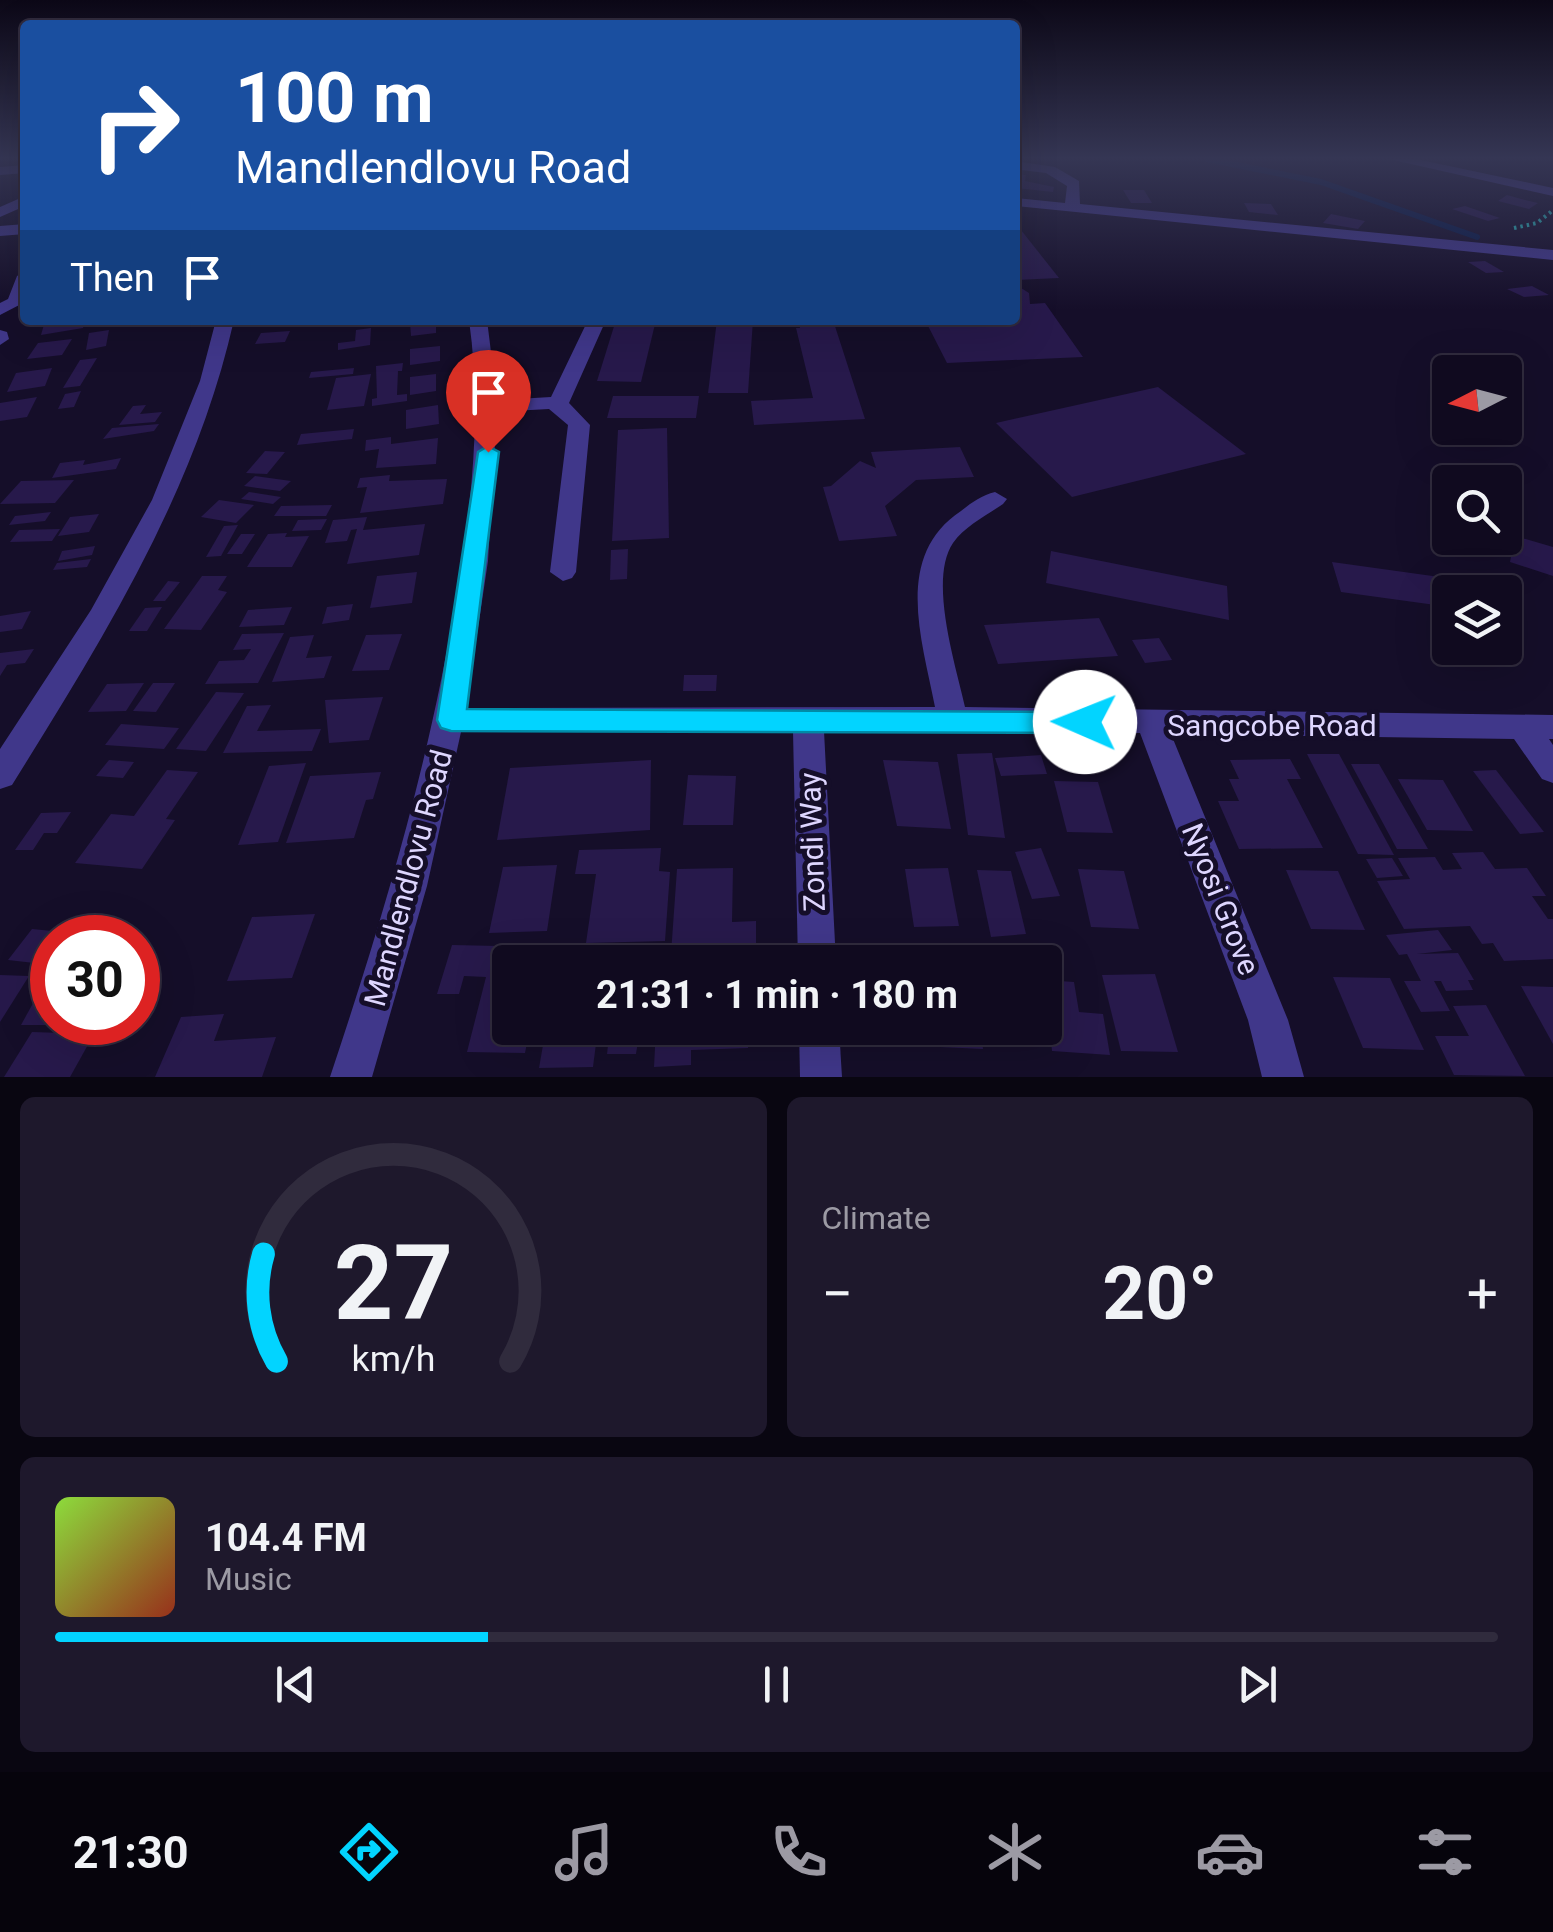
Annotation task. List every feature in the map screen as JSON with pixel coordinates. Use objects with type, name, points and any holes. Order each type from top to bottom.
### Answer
[{"type":"street","points":[[1085,209],[1553,255]]},
{"type":"street","points":[[0,310],[16,302],[20,290]]},
{"type":"street","points":[[0,776],[74,664],[150,526],[196,422],[219,354],[224,325]]},
{"type":"street","name":"Mandlendlovu Road","points":[[351,1077],[432,802],[451,720],[488,452],[488,407],[479,325]]},
{"type":"street","points":[[559,404],[595,325]]},
{"type":"street","points":[[488,407],[559,404],[568,407],[579,425],[563,572]]},
{"type":"street","points":[[952,719],[930,573],[938,546],[956,525],[995,500]]},
{"type":"street","name":"Sangcobe Road","points":[[451,720],[952,719],[1538,726]]},
{"type":"street","name":"Zondi Way","points":[[808,721],[815,945]]},
{"type":"street","name":"Nyosi Grove","points":[[1152,724],[1268,1020],[1283,1077]]},
{"type":"street","points":[[1538,726],[1553,770]]},
{"type":"street","points":[[819,1045],[820,1077]]},
{"type":"building","points":[[1247,209],[1274,209],[1278,215]]},
{"type":"building","points":[[1453,209],[1475,209],[1500,218],[1488,221]]},
{"type":"building","points":[[1331,214],[1365,221],[1358,229],[1323,223]]},
{"type":"building","points":[[1020,230],[1021,230],[1059,278],[1020,280]]},
{"type":"building","points":[[1485,261],[1504,272],[1486,273],[1468,262]]},
{"type":"building","points":[[1532,286],[1549,295],[1524,297],[1507,289]]},
{"type":"building","points":[[1020,287],[1029,293],[1030,304],[1045,303],[1083,357],[947,363],[928,325],[1020,325]]},
{"type":"building","points":[[44,325],[84,325],[83,328],[41,335]]},
{"type":"building","points":[[410,325],[436,325],[436,333],[411,336]]},
{"type":"building","points":[[614,325],[655,325],[641,382],[597,381]]},
{"type":"building","points":[[716,325],[753,325],[748,393],[708,393]]},
{"type":"building","points":[[799,325],[835,325],[865,419],[754,425],[751,401],[813,398],[796,328]]},
{"type":"building","points":[[371,328],[370,345],[338,350],[338,343],[355,341],[356,330]]},
{"type":"building","points":[[109,330],[106,346],[86,350],[89,333]]},
{"type":"building","points":[[290,331],[285,342],[255,344],[261,333]]},
{"type":"building","points":[[72,339],[62,355],[27,359],[38,343]]},
{"type":"building","points":[[440,346],[440,361],[410,365],[410,349]]},
{"type":"building","points":[[97,358],[80,386],[63,388],[80,360]]},
{"type":"building","points":[[403,363],[402,371],[398,371],[397,395],[407,394],[407,401],[372,406],[372,399],[377,398],[376,366]]},
{"type":"building","points":[[52,368],[45,386],[7,392],[16,373]]},
{"type":"building","points":[[354,368],[353,374],[309,378],[311,372]]},
{"type":"building","points":[[371,374],[364,406],[327,410],[336,378]]},
{"type":"building","points":[[436,374],[436,391],[410,395],[410,377]]},
{"type":"building","points":[[1158,387],[1246,454],[1072,497],[996,423]]},
{"type":"building","points":[[81,391],[74,407],[58,409],[65,394]]},
{"type":"building","points":[[613,396],[699,396],[696,418],[607,418]]},
{"type":"building","points":[[37,397],[27,417],[0,421],[0,403]]},
{"type":"building","points":[[146,405],[140,414],[162,412],[155,422],[119,425],[133,406]]},
{"type":"building","points":[[438,405],[439,424],[406,429],[406,410]]},
{"type":"building","points":[[159,424],[154,431],[103,439],[112,428]]},
{"type":"building","points":[[667,428],[669,538],[612,541],[618,430]]},
{"type":"building","points":[[354,429],[352,439],[297,445],[301,434]]},
{"type":"building","points":[[391,437],[391,444],[438,438],[436,464],[376,468],[379,449],[365,451],[366,440]]},
{"type":"building","points":[[960,447],[974,477],[916,480],[885,506],[897,536],[839,541],[823,487],[831,486],[860,461],[876,468],[871,452]]},
{"type":"building","points":[[265,451],[285,452],[267,474],[246,473]]},
{"type":"building","points":[[121,458],[116,469],[52,478],[60,463],[85,460],[83,465]]},
{"type":"building","points":[[390,475],[389,481],[447,479],[443,504],[360,513],[367,487],[357,488],[360,478]]},
{"type":"building","points":[[255,476],[291,481],[280,491],[244,486]]},
{"type":"building","points":[[74,480],[55,503],[0,504],[21,481]]},
{"type":"building","points":[[249,492],[281,497],[273,504],[241,499]]},
{"type":"building","points":[[219,500],[254,505],[236,523],[201,517]]},
{"type":"building","points":[[332,505],[326,516],[274,516],[281,506]]},
{"type":"building","points":[[51,512],[45,521],[9,525],[15,516]]},
{"type":"building","points":[[99,514],[89,532],[58,536],[70,517]]},
{"type":"building","points":[[367,517],[363,530],[425,524],[419,555],[347,564],[357,529],[351,530],[347,541],[325,543],[333,520]]},
{"type":"building","points":[[327,519],[321,530],[292,531],[298,520]]},
{"type":"building","points":[[238,525],[221,556],[206,557],[224,526]]},
{"type":"building","points":[[60,529],[52,541],[10,542],[19,530]]},
{"type":"building","points":[[287,533],[285,537],[309,536],[292,567],[247,567],[268,534]]},
{"type":"building","points":[[241,534],[255,534],[242,554],[227,554]]},
{"type":"building","points":[[1522,538],[1553,547],[1553,576],[1510,562],[1511,555],[1522,555]]},
{"type":"building","points":[[95,546],[92,555],[58,561],[62,551]]},
{"type":"building","points":[[628,549],[627,579],[610,580],[611,550]]},
{"type":"building","points":[[1051,551],[1227,586],[1229,620],[1046,583]]},
{"type":"building","points":[[91,559],[87,567],[53,570],[57,563]]},
{"type":"building","points":[[1332,562],[1432,576],[1432,605],[1341,592]]},
{"type":"building","points":[[417,572],[412,603],[370,608],[377,576]]},
{"type":"building","points":[[202,576],[227,576],[218,590],[227,592],[201,630],[164,629]]},
{"type":"building","points":[[168,581],[180,582],[165,601],[153,601]]},
{"type":"building","points":[[353,604],[349,620],[322,624],[327,607]]},
{"type":"building","points":[[162,607],[147,631],[129,631],[145,608]]},
{"type":"building","points":[[292,607],[284,625],[239,627],[248,610]]},
{"type":"building","points":[[31,611],[22,629],[0,632],[0,616]]},
{"type":"building","points":[[1099,618],[1118,656],[998,664],[984,625]]},
{"type":"building","points":[[284,633],[258,683],[205,684],[219,661],[244,660],[251,649],[233,650],[242,634]]},
{"type":"building","points":[[402,634],[389,670],[352,671],[366,635]]},
{"type":"building","points":[[314,635],[306,658],[332,656],[324,678],[272,682],[290,637]]},
{"type":"building","points":[[1159,638],[1172,660],[1145,663],[1132,640]]},
{"type":"building","points":[[34,649],[25,663],[7,665],[0,676],[0,653]]},
{"type":"building","points":[[684,675],[717,675],[716,691],[683,691]]},
{"type":"building","points":[[144,683],[126,711],[88,712],[107,684]]},
{"type":"building","points":[[153,683],[175,683],[156,712],[133,711]]},
{"type":"building","points":[[216,692],[244,693],[206,751],[176,749]]},
{"type":"building","points":[[383,697],[369,740],[329,743],[325,700]]},
{"type":"building","points":[[271,705],[257,731],[321,729],[312,751],[223,753],[247,706]]},
{"type":"building","points":[[121,724],[179,728],[164,749],[105,745]]},
{"type":"building","points":[[992,753],[1005,838],[968,835],[957,754]]},
{"type":"building","points":[[1307,754],[1339,754],[1394,855],[1358,854]]},
{"type":"building","points":[[1041,755],[1047,774],[1001,776],[995,758]]},
{"type":"building","points":[[1290,759],[1301,779],[1287,779],[1323,848],[1239,849],[1218,801],[1239,801],[1229,779],[1239,779],[1230,760]]},
{"type":"building","points":[[109,760],[134,762],[123,778],[96,776]]},
{"type":"building","points":[[651,760],[650,830],[497,840],[510,768]]},
{"type":"building","points":[[883,760],[938,762],[951,829],[897,826]]},
{"type":"building","points":[[306,763],[278,842],[238,845],[269,766]]},
{"type":"building","points":[[1351,764],[1379,764],[1428,849],[1397,849]]},
{"type":"building","points":[[167,770],[198,772],[166,819],[175,820],[142,869],[75,863],[111,814],[134,816]]},
{"type":"building","points":[[1496,770],[1544,832],[1520,834],[1473,771]]},
{"type":"building","points":[[381,772],[373,799],[366,800],[354,838],[286,843],[310,776]]},
{"type":"building","points":[[688,775],[736,776],[733,825],[683,825]]},
{"type":"building","points":[[1398,779],[1443,780],[1473,831],[1427,830]]},
{"type":"building","points":[[1054,781],[1098,782],[1113,833],[1067,832]]},
{"type":"building","points":[[71,812],[57,833],[44,833],[33,850],[15,850],[41,813]]},
{"type":"building","points":[[661,848],[659,871],[670,872],[665,941],[586,943],[596,874],[575,874],[579,850]]},
{"type":"building","points":[[1041,848],[1060,896],[1032,899],[1015,852]]},
{"type":"building","points":[[1483,852],[1495,869],[1527,868],[1546,896],[1532,896],[1548,919],[1553,919],[1553,959],[1504,961],[1493,943],[1482,944],[1470,926],[1404,929],[1377,881],[1410,879],[1398,858],[1435,857],[1443,870],[1462,869],[1452,853]]},
{"type":"building","points":[[1392,858],[1403,876],[1377,878],[1366,859]]},
{"type":"building","points":[[557,865],[547,931],[489,933],[503,867]]},
{"type":"building","points":[[733,868],[732,922],[756,921],[756,945],[672,945],[677,869]]},
{"type":"building","points":[[948,868],[959,926],[914,927],[905,869]]},
{"type":"building","points":[[1078,869],[1124,871],[1139,929],[1091,927]]},
{"type":"building","points":[[977,870],[1011,871],[1026,934],[991,937]]},
{"type":"building","points":[[1286,870],[1338,871],[1365,930],[1311,929]]},
{"type":"building","points":[[315,914],[292,978],[227,981],[252,917]]},
{"type":"building","points":[[1438,930],[1452,950],[1417,954],[1458,953],[1474,980],[1468,980],[1473,990],[1446,991],[1441,981],[1434,981],[1450,1011],[1421,1012],[1404,981],[1421,981],[1407,954],[1399,955],[1386,935]]},
{"type":"building","points":[[30,932],[30,962],[8,960]]},
{"type":"building","points":[[452,945],[492,946],[492,1045],[527,1045],[525,1053],[467,1052],[486,977],[464,976],[459,994],[437,994]]},
{"type":"building","points":[[1155,974],[1178,1052],[1121,1051],[1102,975]]},
{"type":"building","points":[[0,975],[29,976],[0,1022]]},
{"type":"building","points":[[1333,977],[1390,978],[1424,1050],[1363,1048]]},
{"type":"building","points":[[1062,981],[1074,982],[1079,1012],[1103,1014],[1110,1055],[1052,1051],[1051,1045],[1062,1045]]},
{"type":"building","points":[[1521,986],[1553,987],[1553,1044]]},
{"type":"building","points":[[1486,1005],[1525,1076],[1454,1075],[1435,1036],[1469,1036],[1453,1006]]},
{"type":"building","points":[[30,1009],[30,1025],[21,1025]]},
{"type":"building","points":[[224,1014],[214,1041],[276,1037],[262,1077],[155,1077],[181,1017]]},
{"type":"building","points":[[30,1035],[30,1045],[88,1045],[70,1077],[4,1077]]},
{"type":"building","points":[[543,1045],[596,1045],[593,1067],[539,1068]]},
{"type":"building","points":[[608,1045],[637,1045],[636,1054],[607,1054]]},
{"type":"building","points":[[655,1045],[748,1045],[691,1050],[691,1065],[654,1067]]},
{"type":"building","points":[[982,1045],[983,1049],[919,1046]]},
{"type":"waterway","points":[[1398,209],[1477,237]]},
{"type":"route","points":[[488,452],[451,720],[1085,722]]}]
